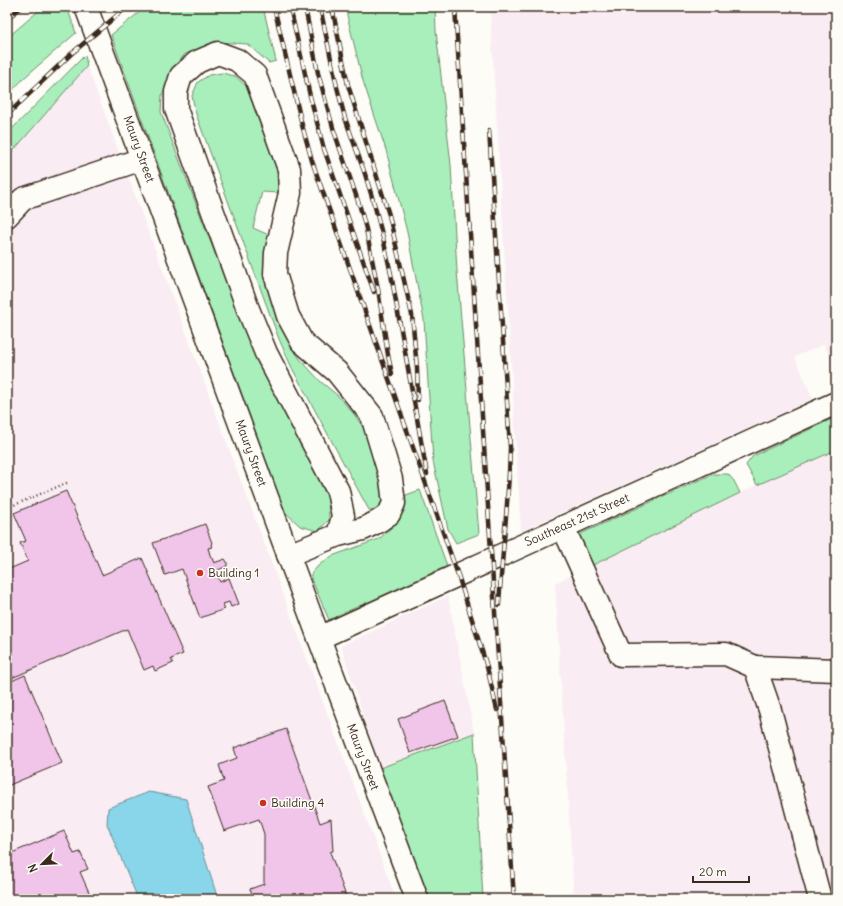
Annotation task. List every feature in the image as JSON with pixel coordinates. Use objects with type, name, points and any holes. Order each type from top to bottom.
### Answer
[{"type":"main road","name":"Maury Street","points":[[86,7],[288,555],[417,899]]},
{"type":"main road","points":[[288,555],[338,535],[363,530],[389,514],[394,503],[391,479],[372,416],[337,372],[302,342],[288,316],[274,274],[276,253],[290,193],[289,169],[255,75],[238,60],[218,53],[197,62],[181,76],[176,92],[176,109],[248,309],[266,353],[338,491],[343,516],[338,535]]},
{"type":"main road","points":[[7,216],[23,199],[142,159]]},
{"type":"main road","name":"Southeast 21st Street","points":[[319,638],[836,402]]},
{"type":"main road","points":[[563,527],[621,655],[726,654],[755,666],[836,670]]},
{"type":"main road","points":[[755,666],[770,710],[820,899]]},
{"type":"path","points":[[7,508],[69,482]]},
{"type":"shaded area","points":[[490,7],[836,7],[836,372],[824,344],[795,357],[813,399],[521,531]]},
{"type":"shaded area","points":[[87,66],[396,899],[7,899],[7,158]]},
{"type":"shaded area","points":[[836,450],[836,899],[574,899],[555,583],[757,485]]},
{"type":"shaded area","points":[[448,596],[474,733],[380,768],[341,646]]},
{"type":"green space","points":[[43,7],[67,7],[76,33],[25,77],[7,96],[7,38]]},
{"type":"green space","points":[[146,7],[263,7],[276,61],[269,63],[247,44],[218,42],[185,54],[172,70],[162,95],[161,112],[250,345],[328,498],[329,520],[318,531],[300,526],[284,511],[111,35]]},
{"type":"green space","points":[[345,7],[435,7],[436,31],[451,165],[457,271],[479,534],[456,543],[448,529],[433,461],[424,320],[407,232],[386,150],[363,81]]},
{"type":"green space","points":[[85,55],[87,66],[7,158],[7,134]]},
{"type":"green space","points":[[222,73],[235,76],[246,86],[279,175],[278,193],[262,192],[253,228],[269,235],[276,308],[289,342],[300,359],[320,381],[337,395],[354,414],[365,430],[375,453],[385,499],[379,509],[369,510],[292,368],[279,339],[196,114],[192,96],[198,82],[209,75]]},
{"type":"green space","points":[[836,417],[836,450],[757,485],[746,465],[753,456]]},
{"type":"green space","points":[[713,474],[728,474],[734,481],[740,493],[593,565],[578,535]]},
{"type":"green space","points":[[420,490],[447,566],[329,620],[311,578],[311,574],[319,565],[332,556],[379,539],[394,525],[404,511],[406,495]]},
{"type":"green space","points":[[474,733],[483,899],[429,899],[380,768]]},
{"type":"water","points":[[149,792],[186,799],[218,899],[138,899],[107,824],[108,808]]},
{"type":"building","points":[[66,491],[102,575],[142,558],[183,654],[171,659],[173,663],[155,671],[153,666],[144,670],[127,629],[7,680],[7,570],[28,561],[20,543],[26,541],[14,513]]},
{"type":"building","name":"Building 1","points":[[205,524],[212,543],[212,547],[208,548],[211,558],[214,563],[225,559],[227,562],[227,566],[216,571],[220,582],[229,578],[239,604],[231,607],[229,602],[223,604],[225,609],[200,618],[182,569],[165,575],[153,543]]},
{"type":"building","points":[[25,675],[62,763],[7,786],[7,683]]},
{"type":"building","points":[[445,701],[458,736],[410,753],[398,719]]},
{"type":"building","name":"Building 4","points":[[286,729],[320,823],[331,819],[333,851],[330,852],[347,899],[254,899],[250,889],[264,884],[264,834],[259,819],[224,831],[208,787],[224,781],[219,765],[237,758],[234,748]]},
{"type":"building","points":[[64,831],[74,854],[80,852],[88,869],[80,872],[92,899],[12,899],[7,888],[7,855]]},
{"type":"railway","points":[[7,19],[21,7]]},
{"type":"railway","points":[[7,115],[71,54],[127,7]]},
{"type":"railway","points":[[274,7],[312,161],[458,575],[487,667],[497,710]]},
{"type":"railway","points":[[290,7],[310,96],[324,149],[374,292]]},
{"type":"railway","points":[[305,7],[318,73],[327,106],[366,229],[378,289],[392,374]]},
{"type":"railway","points":[[320,7],[345,118],[365,174],[383,238],[391,274],[427,474]]},
{"type":"railway","points":[[332,7],[348,85],[389,215],[412,315],[417,368],[418,400]]},
{"type":"railway","points":[[455,7],[514,899]]},
{"type":"railway","points":[[489,130],[510,447],[499,605]]},
{"type":"place","name":"Building 1","points":[[200,573]]},
{"type":"place","name":"Building 4","points":[[263,803]]}]
